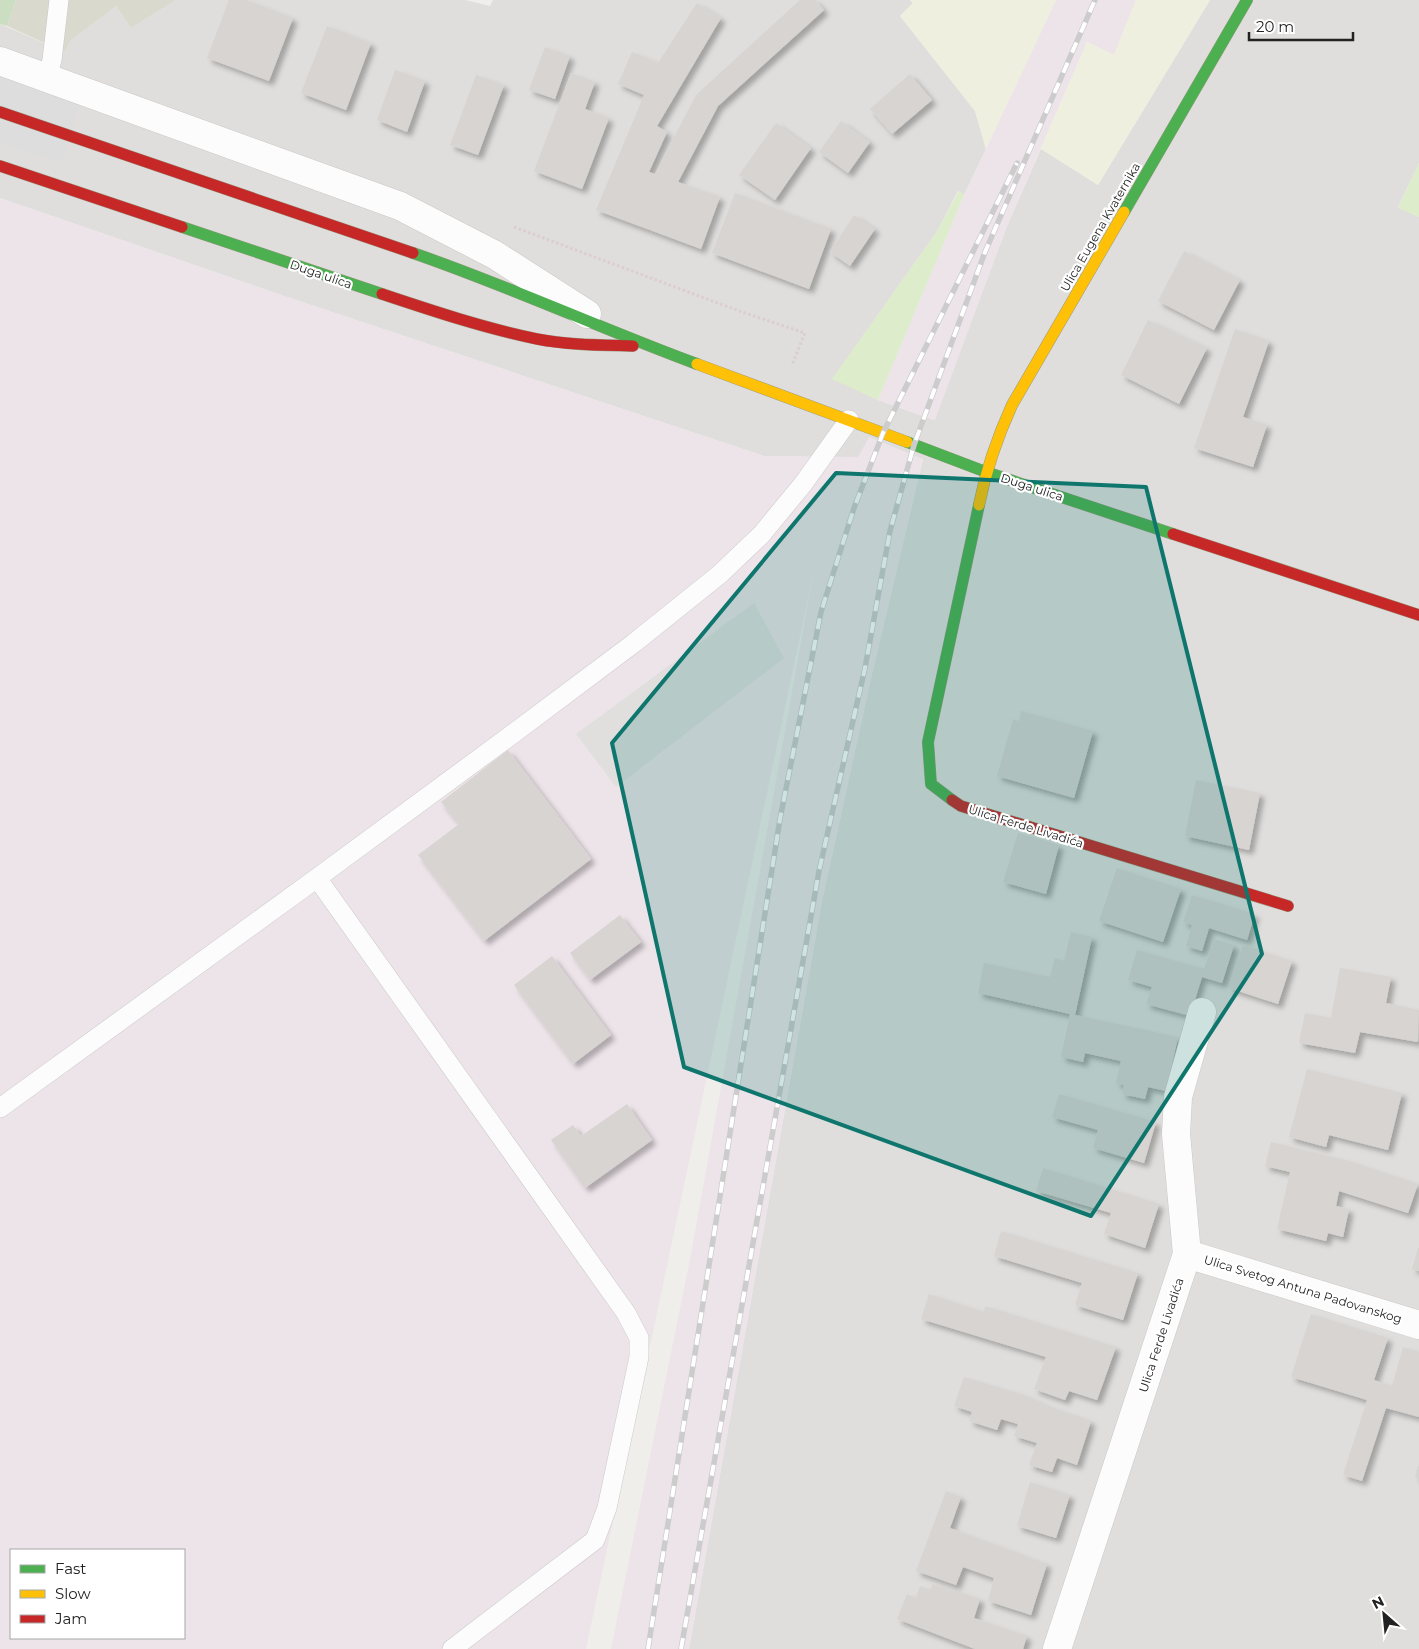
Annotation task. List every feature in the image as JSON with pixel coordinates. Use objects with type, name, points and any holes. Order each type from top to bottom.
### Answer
[{"type":"street","name":"Ulica Eugena Kvaternika","points":[[986,472],[998,435],[1012,405],[1248,0]]},
{"type":"street","name":"Duga ulica","points":[[0,61],[400,206],[495,255],[616,332]]},
{"type":"street","name":"Duga ulica","points":[[0,112],[465,271],[649,346],[986,472],[1419,615]]},
{"type":"street","name":"Duga ulica","points":[[0,166],[450,317],[538,339],[592,345],[649,346]]},
{"type":"street","name":"Ulica Ferde Livadića","points":[[986,472],[928,742],[931,784],[960,806],[1288,906]]},
{"type":"street","name":"Ulica Ferde Livadića","points":[[1057,1649],[1187,1254],[1176,1134],[1178,1097],[1202,1012]]},
{"type":"street","name":"Ulica Svetog Antuna Padovanskog","points":[[1187,1254],[1419,1325]]},
{"type":"lane","points":[[47,78],[52,60],[59,0]]},
{"type":"lane","points":[[0,1108],[317,878],[626,649],[720,574],[761,535],[804,484],[849,420]]},
{"type":"lane","points":[[317,878],[626,1313],[639,1338],[639,1357],[607,1508],[594,1540],[452,1649]]},
{"type":"highlighted area","points":[[836,473],[1146,487],[1262,954],[1091,1216],[684,1067],[612,743]]},
{"type":"shaded area","points":[[16,0],[176,0],[131,28],[116,6],[70,41],[65,52],[7,26]]},
{"type":"shaded area","points":[[176,0],[465,0],[490,6],[493,0],[910,0],[913,3],[900,16],[975,111],[986,149],[964,195],[958,191],[936,233],[833,378],[878,400],[934,420],[1007,226],[1041,149],[1098,185],[1210,0],[1419,0],[1419,163],[1398,207],[1419,217],[1419,1649],[689,1649],[822,901],[872,674],[923,459],[764,456],[290,298],[0,198],[0,24],[65,52],[70,41],[116,6],[131,28]]},
{"type":"shaded area","points":[[1056,0],[1136,0],[1114,55],[1087,42],[1007,226],[935,420],[878,400],[964,195]]},
{"type":"shaded area","points":[[0,198],[290,298],[764,456],[858,457],[869,437],[923,459],[872,674],[822,901],[689,1649],[611,1649],[691,1254],[813,575],[586,1649],[0,1649]]},
{"type":"shaded area","points":[[754,603],[784,658],[616,787],[576,734]]},
{"type":"green space","points":[[0,0],[16,0],[7,26],[0,24]]},
{"type":"green space","points":[[910,0],[1056,0],[986,149],[975,111],[900,16],[913,3]]},
{"type":"green space","points":[[1136,0],[1210,0],[1098,185],[1041,149],[1087,42],[1114,55]]},
{"type":"green space","points":[[1419,163],[1419,217],[1398,208]]},
{"type":"green space","points":[[959,191],[964,195],[878,400],[832,379],[936,233]]},
{"type":"pier","points":[[0,75],[80,102],[61,163],[0,142]]},
{"type":"building","points":[[229,0],[246,0],[293,18],[269,81],[207,58]]},
{"type":"building","points":[[800,0],[815,0],[824,10],[718,106],[678,182],[720,197],[701,249],[596,210],[644,95],[618,84],[632,52],[658,63],[697,3],[721,18],[657,126],[667,132],[649,172],[655,174],[696,95]]},
{"type":"building","points":[[327,26],[371,43],[346,110],[301,93]]},
{"type":"building","points":[[545,47],[570,56],[555,99],[529,90]]},
{"type":"building","points":[[395,70],[425,81],[407,132],[377,120]]},
{"type":"building","points":[[571,73],[595,82],[585,109],[609,118],[582,189],[534,171]]},
{"type":"building","points":[[910,74],[932,100],[892,134],[870,109]]},
{"type":"building","points":[[476,75],[504,85],[478,155],[450,145]]},
{"type":"building","points":[[841,121],[870,142],[848,173],[819,152]]},
{"type":"building","points":[[776,123],[811,148],[775,200],[739,175]]},
{"type":"building","points":[[735,193],[831,229],[809,289],[712,253]]},
{"type":"building","points":[[854,215],[875,229],[850,266],[830,252]]},
{"type":"building","points":[[1184,251],[1240,280],[1214,330],[1158,301]]},
{"type":"building","points":[[1148,320],[1207,348],[1179,404],[1121,375]]},
{"type":"building","points":[[1235,329],[1269,341],[1243,417],[1267,425],[1253,467],[1194,448]]},
{"type":"building","points":[[1021,711],[1093,731],[1074,798],[997,776],[1013,719],[1019,721]]},
{"type":"building","points":[[508,750],[591,859],[484,941],[418,855],[459,824],[441,802]]},
{"type":"building","points":[[1196,780],[1260,793],[1249,850],[1185,836]]},
{"type":"building","points":[[1018,833],[1059,845],[1046,894],[1003,882]]},
{"type":"building","points":[[1117,868],[1181,889],[1163,942],[1099,921]]},
{"type":"building","points":[[1192,895],[1255,914],[1247,940],[1209,928],[1202,951],[1186,946],[1192,925],[1183,922]]},
{"type":"building","points":[[620,915],[641,942],[590,980],[570,953]]},
{"type":"building","points":[[1071,932],[1092,937],[1075,1015],[1178,1037],[1166,1091],[1148,1087],[1145,1099],[1122,1094],[1124,1085],[1116,1083],[1121,1061],[1085,1053],[1083,1062],[1061,1057],[1070,1014],[978,993],[984,963],[1050,977],[1055,958],[1064,961]]},
{"type":"building","points":[[1214,939],[1234,945],[1222,983],[1202,977],[1190,1016],[1146,1004],[1152,987],[1128,980],[1137,950],[1204,969]]},
{"type":"building","points":[[1243,945],[1292,961],[1278,1004],[1229,988]]},
{"type":"building","points":[[552,956],[611,1035],[573,1064],[514,985]]},
{"type":"building","points":[[1340,968],[1391,977],[1386,1003],[1419,1010],[1418,1042],[1360,1032],[1355,1053],[1299,1043],[1305,1013],[1331,1018]]},
{"type":"building","points":[[1307,1069],[1402,1093],[1388,1150],[1329,1135],[1326,1147],[1289,1137]]},
{"type":"building","points":[[1059,1094],[1156,1122],[1144,1163],[1093,1148],[1098,1130],[1052,1117]]},
{"type":"building","points":[[627,1104],[652,1140],[585,1188],[551,1140],[573,1125],[581,1136]]},
{"type":"building","points":[[1271,1142],[1349,1161],[1418,1184],[1408,1213],[1339,1191],[1336,1206],[1349,1209],[1343,1237],[1328,1233],[1326,1241],[1277,1229],[1290,1172],[1265,1166]]},
{"type":"building","points":[[1043,1168],[1159,1204],[1145,1248],[1104,1234],[1111,1213],[1036,1191]]},
{"type":"building","points":[[1001,1231],[1138,1273],[1123,1320],[1075,1305],[1082,1283],[994,1256]]},
{"type":"building","points":[[1419,1248],[1419,1271],[1412,1269]]},
{"type":"building","points":[[929,1294],[984,1312],[985,1306],[1116,1347],[1097,1400],[1069,1391],[1065,1400],[1034,1389],[1046,1357],[921,1319]]},
{"type":"building","points":[[1311,1314],[1388,1338],[1374,1380],[1392,1386],[1403,1347],[1419,1352],[1419,1417],[1386,1408],[1362,1481],[1343,1475],[1367,1400],[1291,1377]]},
{"type":"building","points":[[964,1377],[1027,1396],[1048,1406],[1091,1421],[1077,1465],[1057,1458],[1052,1472],[1029,1465],[1037,1443],[1014,1436],[1018,1424],[1001,1419],[997,1430],[969,1421],[972,1412],[954,1406]]},
{"type":"building","points":[[1419,1466],[1419,1478],[1415,1477]]},
{"type":"building","points":[[1030,1482],[1070,1495],[1056,1538],[1017,1526]]},
{"type":"building","points":[[946,1491],[961,1497],[950,1528],[1047,1564],[1031,1615],[988,1601],[994,1578],[963,1567],[956,1585],[916,1571]]},
{"type":"building","points":[[933,1584],[980,1599],[974,1618],[1027,1636],[1023,1649],[975,1649],[897,1619],[907,1594],[916,1598],[920,1586],[930,1590]]},
{"type":"railway","points":[[681,1649],[819,871],[865,668],[890,531],[914,445],[985,252],[1095,0]]},
{"type":"railway","points":[[648,1649],[780,819],[821,612],[854,508],[883,433],[1017,163]]},
{"type":"traffic: fast","points":[[1124,212],[1247,0]]},
{"type":"traffic: fast","points":[[182,227],[382,294]]},
{"type":"traffic: fast","points":[[413,253],[485,279],[697,364]]},
{"type":"traffic: fast","points":[[907,442],[986,472],[1173,534]]},
{"type":"traffic: fast","points":[[952,800],[931,784],[928,742],[979,505]]},
{"type":"traffic: slow","points":[[979,505],[992,454],[1012,405],[1124,212]]},
{"type":"traffic: slow","points":[[697,364],[907,442]]},
{"type":"traffic: jam","points":[[0,112],[413,253]]},
{"type":"traffic: jam","points":[[0,166],[182,227]]},
{"type":"traffic: jam","points":[[382,294],[439,313],[517,335],[573,344],[633,346]]},
{"type":"traffic: jam","points":[[1173,534],[1419,615]]},
{"type":"traffic: jam","points":[[952,800],[961,806],[1288,906]]}]
